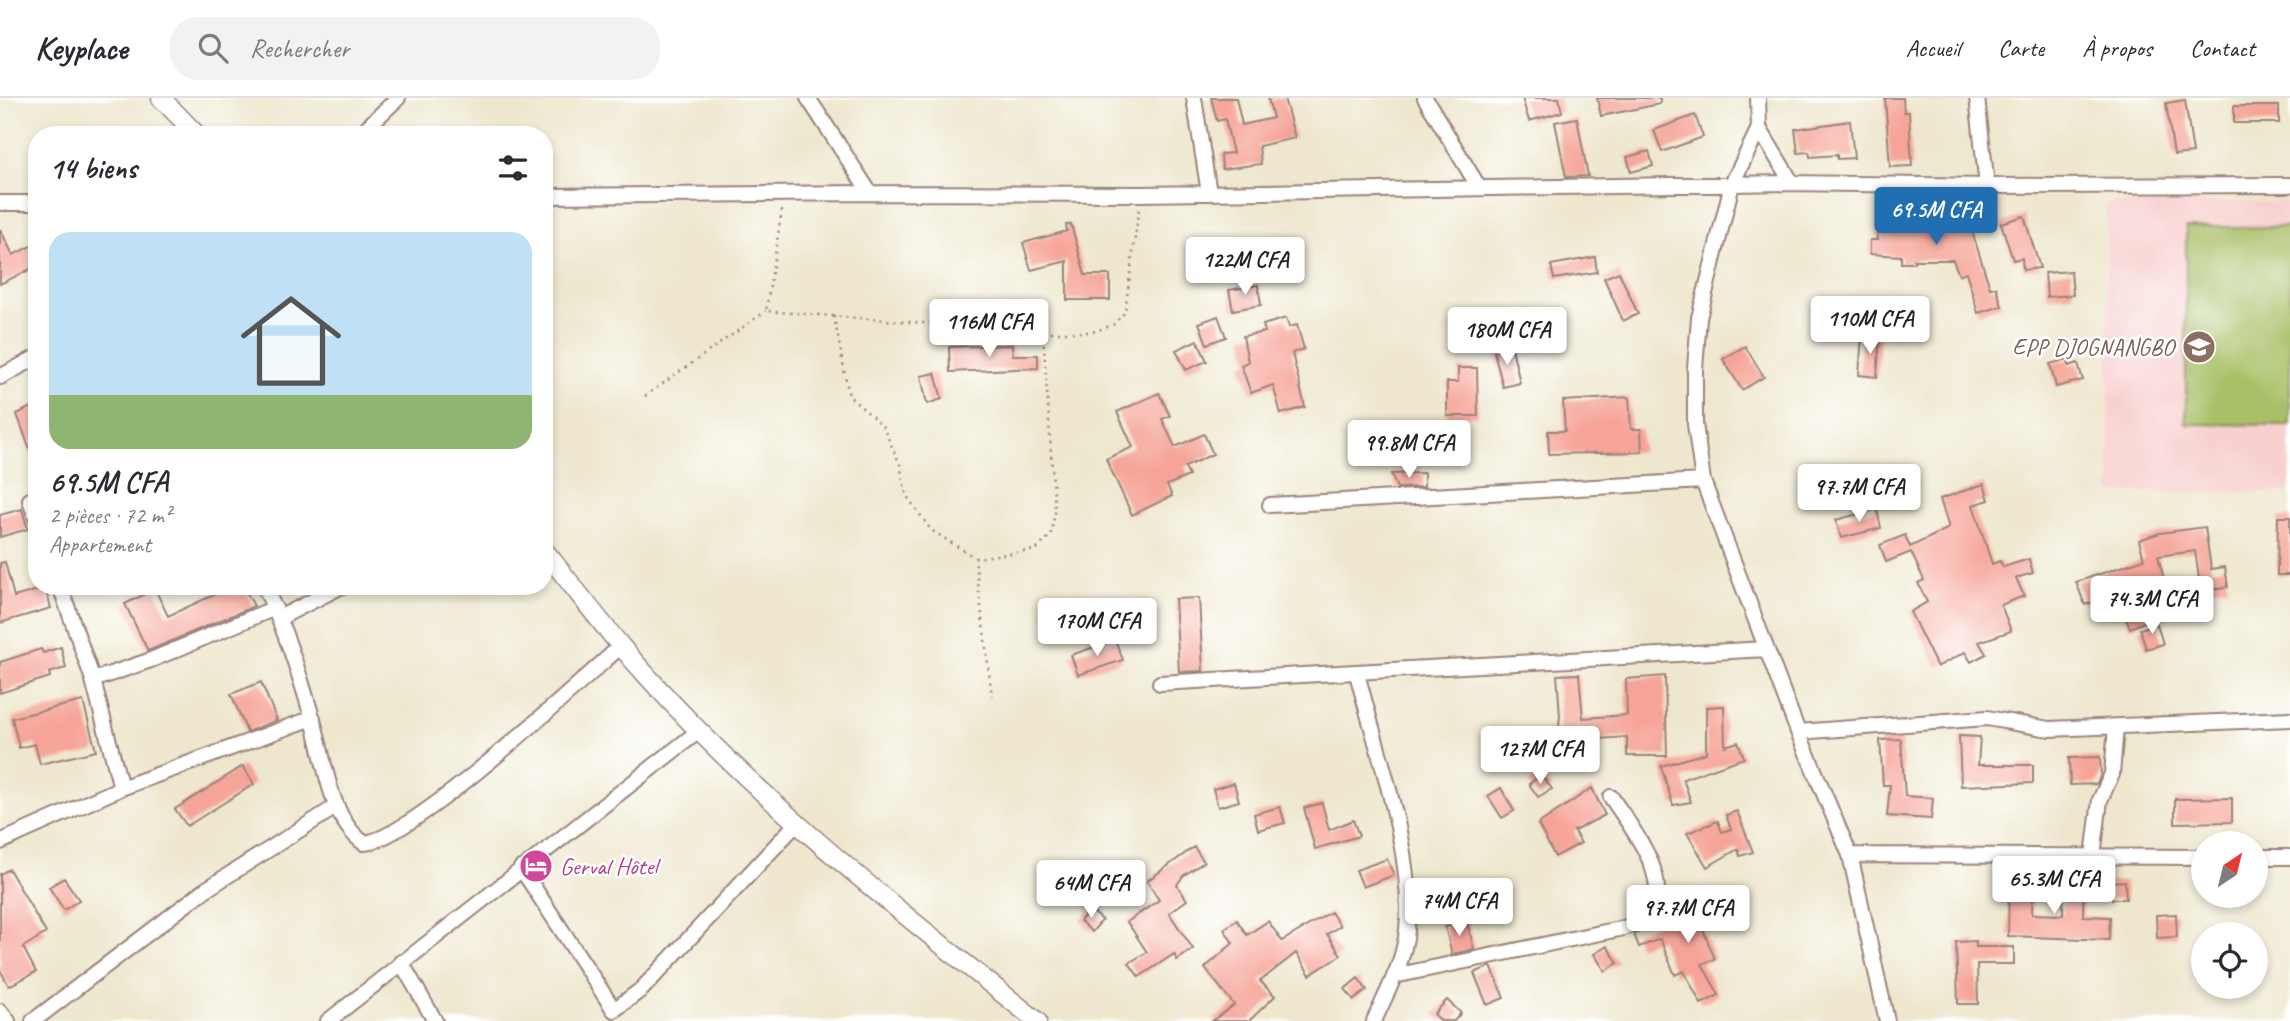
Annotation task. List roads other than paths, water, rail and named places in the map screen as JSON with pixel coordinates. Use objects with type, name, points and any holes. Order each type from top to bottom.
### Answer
[{"type":"street","points":[[161,98],[188,126]]},
{"type":"street","points":[[368,126],[398,98]]},
{"type":"street","points":[[808,98],[870,193]]},
{"type":"street","points":[[1194,98],[1209,193]]},
{"type":"street","points":[[1425,98],[1478,186]]},
{"type":"street","points":[[1758,98],[1759,128],[1732,184],[1699,317],[1695,424],[1703,481],[1798,732],[1850,855],[1887,1021]]},
{"type":"street","points":[[1978,98],[1987,186]]},
{"type":"street","points":[[1759,128],[1792,183]]},
{"type":"street","points":[[553,197],[870,193],[1141,194],[1478,186],[1792,183],[1987,186],[2290,185]]},
{"type":"street","points":[[0,203],[28,203]]},
{"type":"street","points":[[0,377],[28,362]]},
{"type":"street","points":[[1270,505],[1703,481]]},
{"type":"street","points":[[553,561],[621,646],[700,730],[797,822],[1037,1021]]},
{"type":"street","points":[[63,595],[93,680],[121,788]]},
{"type":"street","points":[[268,595],[313,718],[337,806],[351,831],[364,844],[388,836],[490,760],[621,646]]},
{"type":"street","points":[[93,680],[320,595]]},
{"type":"street","points":[[1160,682],[1766,649]]},
{"type":"street","points":[[1357,673],[1404,856],[1407,930],[1394,976],[1374,1021]]},
{"type":"street","points":[[0,842],[121,788],[313,718]]},
{"type":"street","points":[[1798,732],[1987,718],[2049,729],[2290,719]]},
{"type":"street","points":[[2093,856],[2101,800],[2112,774],[2116,727]]},
{"type":"street","points":[[328,1021],[520,868],[700,730]]},
{"type":"street","points":[[1394,976],[1624,928],[1650,917],[1655,906],[1656,888],[1651,864],[1611,797]]},
{"type":"street","points":[[33,1021],[214,883],[337,806]]},
{"type":"street","points":[[520,868],[614,1010],[642,989],[797,822]]},
{"type":"street","points":[[1850,855],[2191,857]]},
{"type":"street","points":[[2268,857],[2290,857]]},
{"type":"street","points":[[401,962],[435,1021]]},
{"type":"street","points":[[0,1011],[8,1021]]},
{"type":"place","name":"EPP DJOGNANGBO","points":[[2199,347]]},
{"type":"place","name":"Gerval Hôtel","points":[[536,866]]}]
